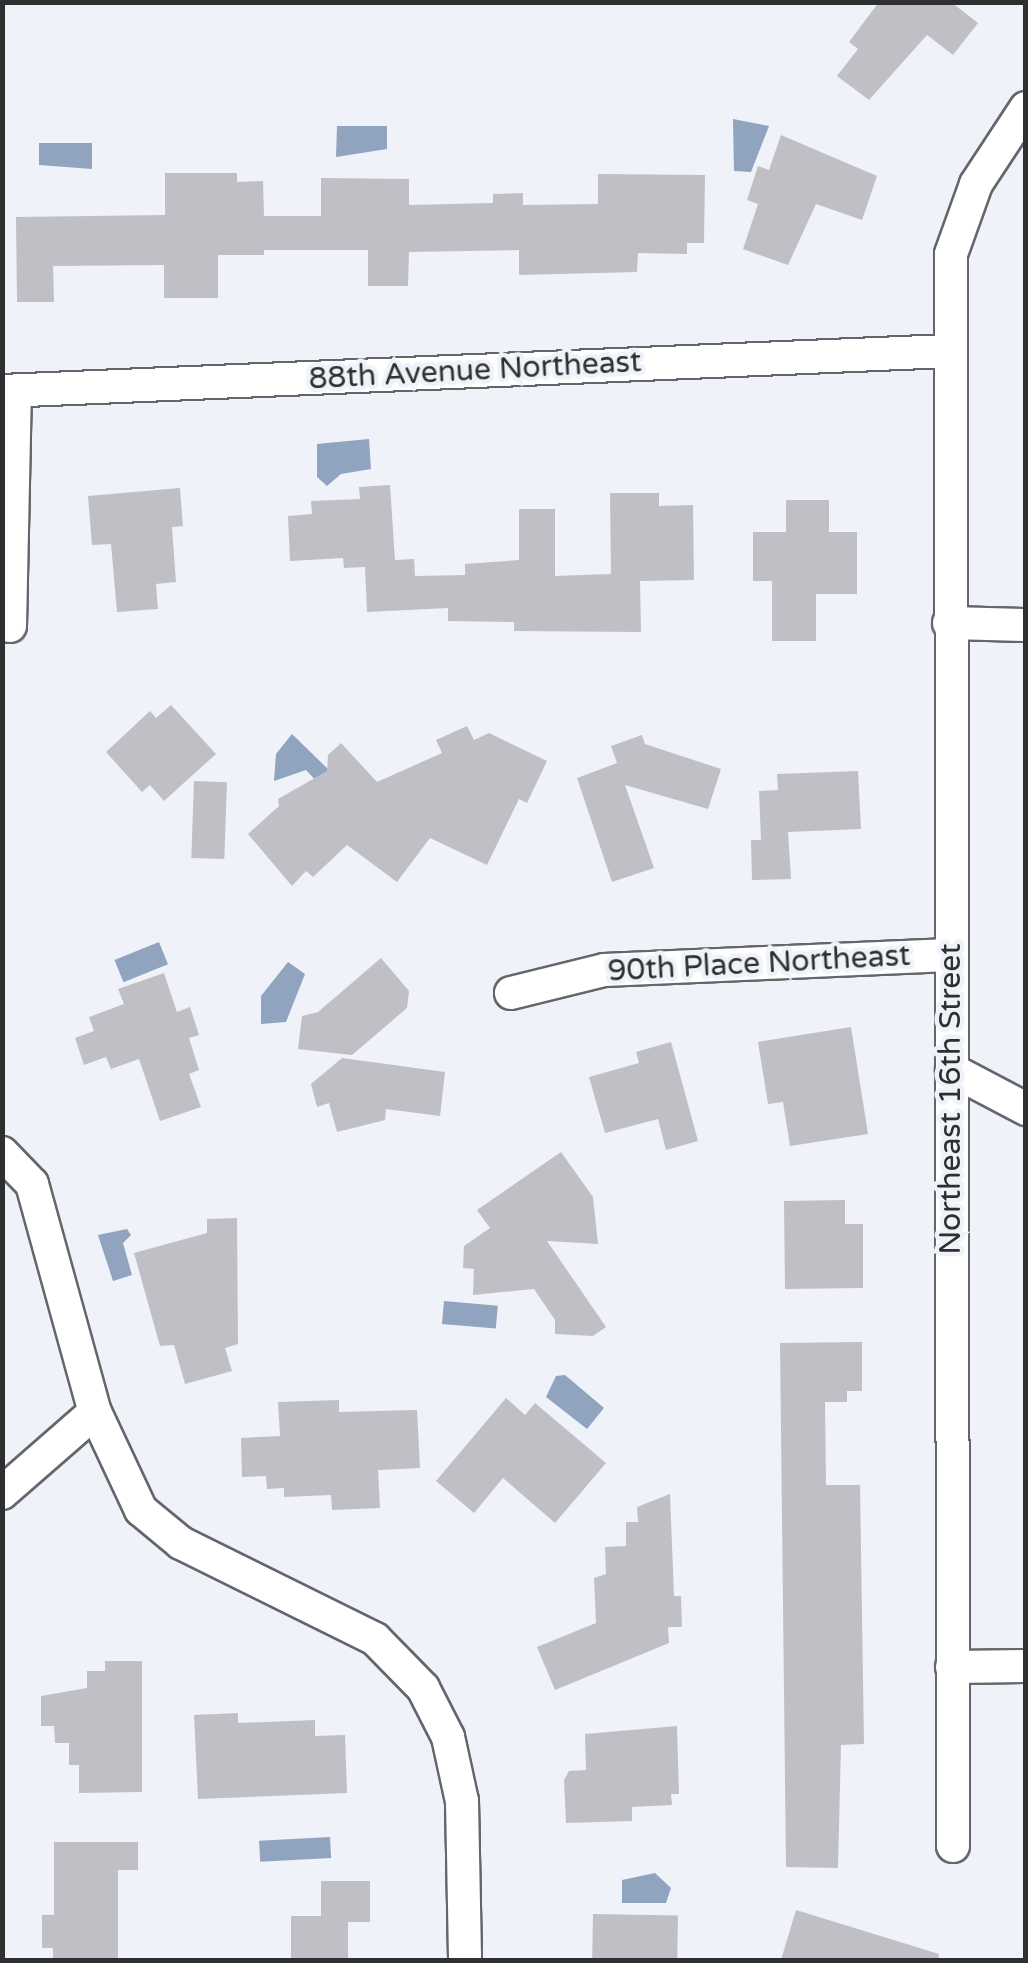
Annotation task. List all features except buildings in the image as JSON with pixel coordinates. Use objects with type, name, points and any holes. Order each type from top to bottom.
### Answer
[{"type":"street","name":"Northeast 16th Street","points":[[952,1846],[948,351],[952,254],[976,184],[1026,108]]},
{"type":"street","name":"88th Avenue Northeast","points":[[9,391],[948,351]]},
{"type":"street","points":[[9,391],[10,626]]},
{"type":"street","points":[[949,623],[1026,626]]},
{"type":"street","name":"90th Place Northeast","points":[[511,992],[604,970],[950,955]]},
{"type":"street","points":[[952,1070],[1026,1108]]},
{"type":"street","points":[[2,1153],[32,1184],[95,1412],[141,1510],[181,1544],[375,1639],[423,1688],[448,1737],[462,1801],[465,1960]]},
{"type":"street","points":[[2,1493],[95,1412]]},
{"type":"street","points":[[952,1667],[1026,1666]]},
{"type":"water","points":[[733,119],[769,126],[751,172],[734,171]]},
{"type":"water","points":[[337,126],[387,126],[387,149],[336,157]]},
{"type":"water","points":[[39,143],[92,143],[92,169],[39,165]]},
{"type":"water","points":[[369,439],[371,469],[341,474],[327,486],[317,477],[317,444]]},
{"type":"water","points":[[292,734],[334,775],[322,787],[306,770],[274,781],[276,754]]},
{"type":"water","points":[[159,942],[168,964],[123,982],[114,960]]},
{"type":"water","points":[[288,962],[305,974],[286,1022],[261,1024],[261,996]]},
{"type":"water","points":[[127,1229],[131,1235],[123,1243],[132,1275],[113,1281],[98,1235]]},
{"type":"water","points":[[444,1301],[498,1306],[496,1329],[442,1324]]},
{"type":"water","points":[[565,1375],[604,1408],[587,1429],[546,1397],[556,1376]]},
{"type":"water","points":[[330,1837],[331,1858],[260,1862],[259,1841]]},
{"type":"water","points":[[655,1873],[671,1888],[666,1903],[622,1903],[622,1880]]}]
